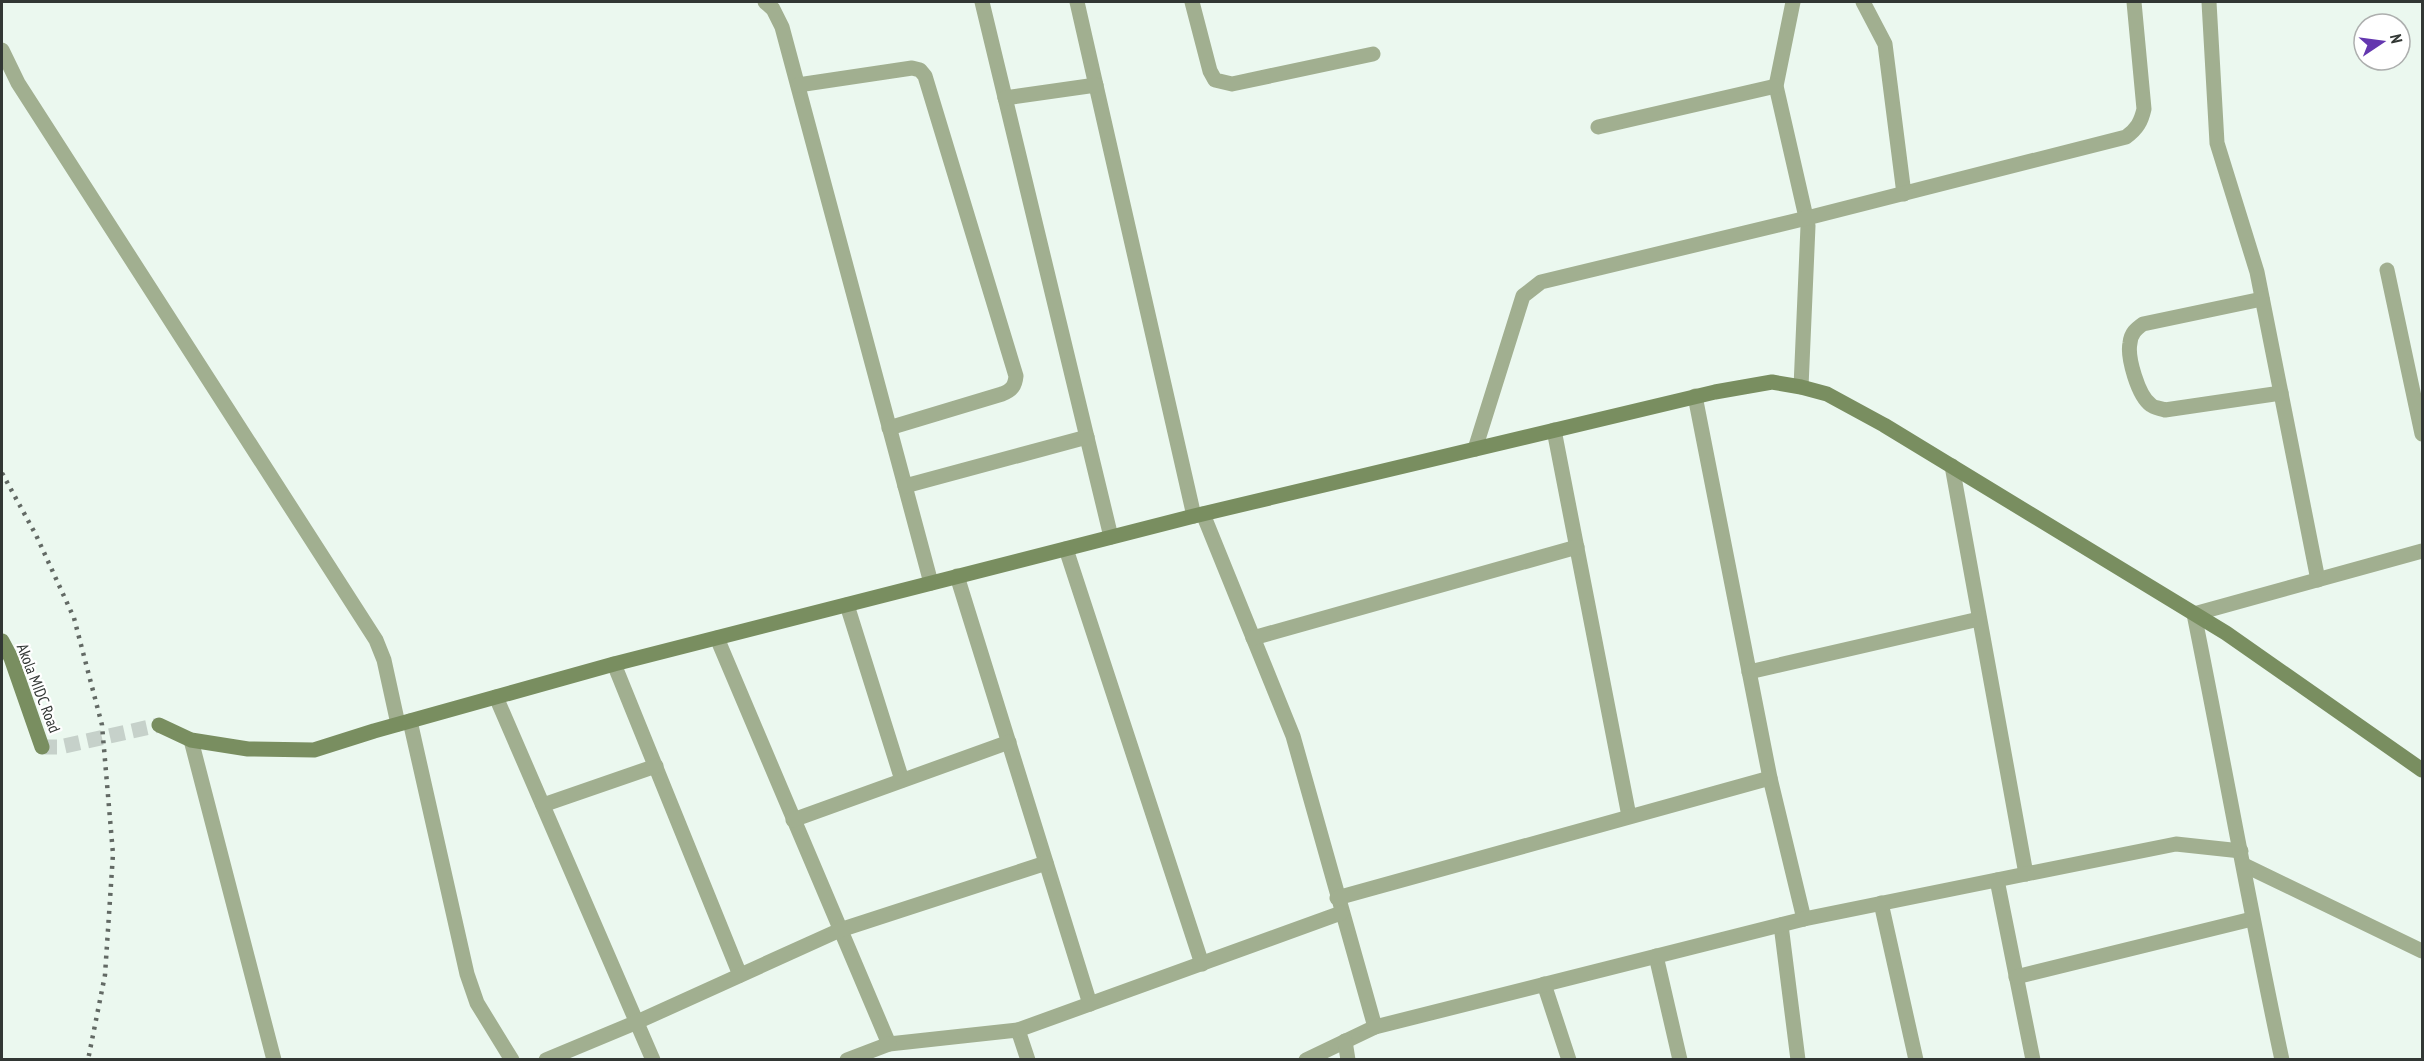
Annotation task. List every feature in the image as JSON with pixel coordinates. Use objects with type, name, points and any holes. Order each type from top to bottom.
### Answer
[{"type":"street","points":[[765,2],[779,18],[930,583]]},
{"type":"street","points":[[982,2],[1111,537]]},
{"type":"street","points":[[1077,2],[1198,515],[1253,638],[1293,736],[1375,1027]]},
{"type":"street","points":[[1192,2],[1210,71],[1215,80],[1223,84],[1372,54]]},
{"type":"street","points":[[1793,2],[1776,86],[1807,218],[1801,387]]},
{"type":"street","points":[[1863,2],[1885,44],[1904,194]]},
{"type":"street","points":[[1475,449],[1523,296],[1541,282],[1904,194],[2126,137],[2135,131],[2141,122],[2144,109],[2134,2]]},
{"type":"street","points":[[2209,2],[2217,143],[2251,251],[2319,580]]},
{"type":"street","points":[[2,50],[18,83],[376,640],[404,723],[467,974],[477,1003],[512,1059]]},
{"type":"street","points":[[798,86],[912,68],[920,70],[925,76],[1016,376],[1016,384],[1010,391],[889,428]]},
{"type":"street","points":[[1005,98],[1096,85]]},
{"type":"street","points":[[1598,127],[1776,86]]},
{"type":"street","points":[[2387,270],[2422,434]]},
{"type":"street","points":[[2262,299],[2143,324],[2133,332],[2129,344],[2136,379],[2142,395],[2151,406],[2165,410],[2281,393]]},
{"type":"street","points":[[159,725],[192,740],[248,749],[314,750],[614,664],[1198,515],[1695,396],[1772,382],[1827,394],[1952,466],[2226,633],[2422,770]]},
{"type":"street","points":[[1695,396],[1770,778],[1804,919]]},
{"type":"street","points":[[1554,430],[1629,816]]},
{"type":"street","points":[[905,486],[1087,437]]},
{"type":"street","points":[[1952,466],[2026,874]]},
{"type":"street","points":[[1253,638],[1577,547]]},
{"type":"street","points":[[1066,549],[1202,963]]},
{"type":"street","points":[[2194,614],[2422,551]]},
{"type":"street","points":[[957,576],[1090,1004]]},
{"type":"street","points":[[847,605],[902,780]]},
{"type":"street","points":[[2194,614],[2243,858],[2252,919],[2282,1059]]},
{"type":"street","points":[[1749,672],[1979,619]]},
{"type":"street","points":[[717,638],[889,1044]]},
{"type":"street","name":"Akola MIDC Road","points":[[2,641],[42,747]]},
{"type":"street","points":[[614,664],[740,975]]},
{"type":"street","points":[[496,697],[653,1059]]},
{"type":"street","points":[[192,740],[274,1059]]},
{"type":"street","points":[[794,820],[1008,742]]},
{"type":"street","points":[[543,805],[656,766]]},
{"type":"street","points":[[847,1059],[889,1044],[1018,1030],[1202,963],[1339,905],[1629,816],[1770,778]]},
{"type":"street","points":[[1306,1059],[1375,1027],[1804,919],[2176,844],[2243,858],[2422,951]]},
{"type":"street","points":[[546,1059],[637,1022],[840,930],[1046,863]]},
{"type":"street","points":[[1997,880],[2033,1059]]},
{"type":"street","points":[[1881,903],[1916,1059]]},
{"type":"street","points":[[2016,977],[2252,919]]},
{"type":"street","points":[[1781,925],[1798,1059]]},
{"type":"street","points":[[1656,956],[1680,1059]]},
{"type":"street","points":[[1544,984],[1569,1059]]},
{"type":"street","points":[[1018,1030],[1028,1059]]},
{"type":"street","points":[[1345,1041],[1348,1059]]},
{"type":"tunnel","points":[[42,747],[60,747],[159,725]]},
{"type":"railway","points":[[2,473],[36,535],[74,618],[102,725],[113,854],[105,975],[88,1060]]}]
